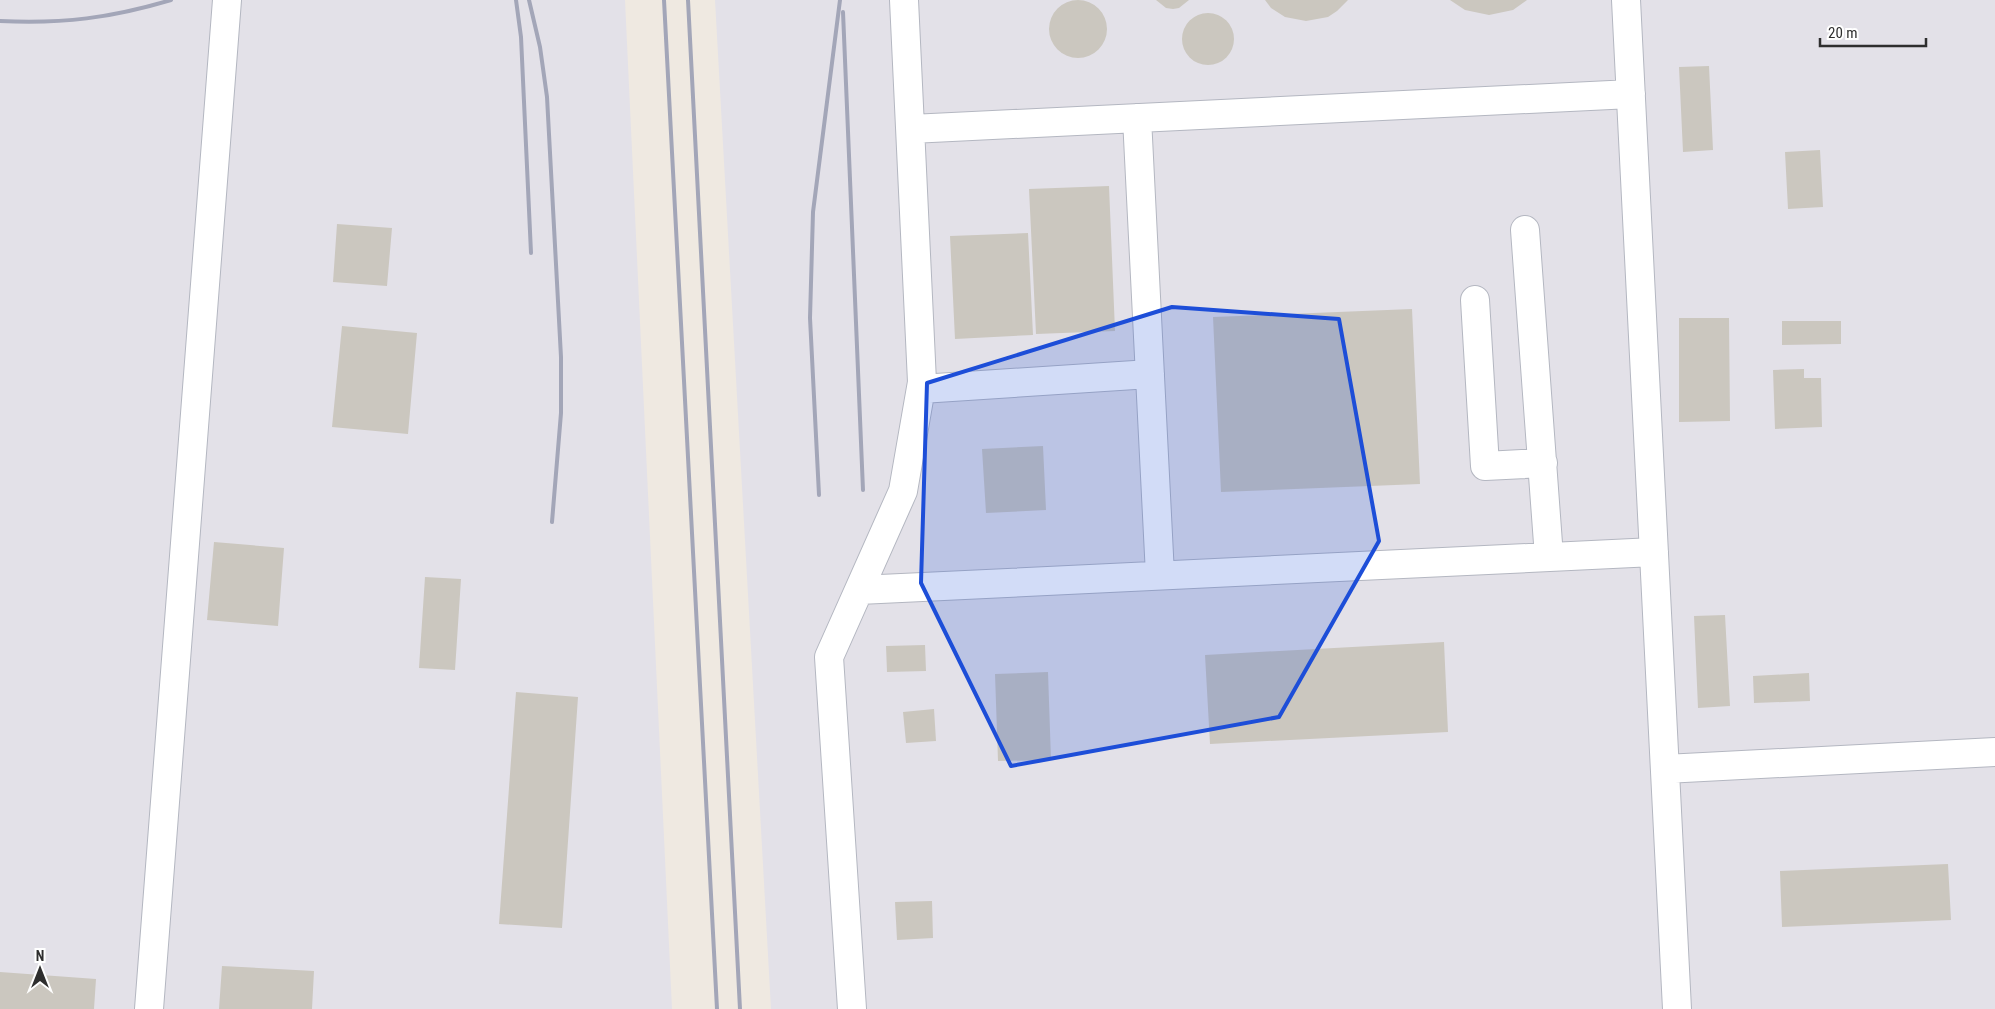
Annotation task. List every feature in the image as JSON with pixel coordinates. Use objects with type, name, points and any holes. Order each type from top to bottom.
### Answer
[{"type":"lane","points":[[149,1009],[227,0]]},
{"type":"lane","points":[[852,1009],[829,657],[903,491],[922,382],[904,0]]},
{"type":"lane","points":[[1626,0],[1677,1009]]},
{"type":"lane","points":[[911,129],[1631,94]]},
{"type":"lane","points":[[1137,118],[1160,576]]},
{"type":"lane","points":[[1525,230],[1549,557]]},
{"type":"lane","points":[[1475,300],[1485,466],[1543,463]]},
{"type":"lane","points":[[921,389],[1150,374]]},
{"type":"lane","points":[[860,590],[1654,552]]},
{"type":"lane","points":[[1665,769],[1995,752]]},
{"type":"highlighted area","points":[[1172,307],[1339,319],[1379,541],[1279,717],[1011,766],[921,583],[927,383]]},
{"type":"shaded area","points":[[0,0],[625,0],[672,1009],[0,1009]]},
{"type":"shaded area","points":[[715,0],[1995,0],[1995,1009],[771,1009]]},
{"type":"building","points":[[1078,0],[1094,5],[1102,13],[1107,29],[1102,45],[1094,53],[1078,58],[1062,53],[1054,45],[1049,29],[1054,13],[1062,5]]},
{"type":"building","points":[[1156,0],[1189,0],[1179,8],[1173,9],[1166,8]]},
{"type":"building","points":[[1265,0],[1348,0],[1328,17],[1306,21],[1285,17],[1271,8]]},
{"type":"building","points":[[1450,0],[1527,0],[1513,10],[1489,15],[1465,10]]},
{"type":"building","points":[[1208,13],[1218,15],[1226,21],[1232,29],[1234,39],[1232,49],[1226,57],[1218,63],[1208,65],[1198,63],[1190,57],[1184,49],[1182,39],[1184,29],[1190,21],[1198,15]]},
{"type":"building","points":[[1709,66],[1713,150],[1683,152],[1679,67]]},
{"type":"building","points":[[1820,150],[1823,207],[1788,209],[1785,152]]},
{"type":"building","points":[[1109,186],[1115,331],[1036,334],[1029,189]]},
{"type":"building","points":[[337,224],[392,228],[387,286],[333,282]]},
{"type":"building","points":[[1028,233],[1033,335],[955,339],[950,236]]},
{"type":"building","points":[[1412,309],[1420,484],[1221,492],[1213,317]]},
{"type":"building","points":[[1679,318],[1729,318],[1730,421],[1679,422]]},
{"type":"building","points":[[1782,321],[1841,321],[1841,344],[1782,345]]},
{"type":"building","points":[[342,326],[417,333],[408,434],[332,427]]},
{"type":"building","points":[[1804,369],[1804,378],[1821,378],[1822,427],[1775,429],[1773,370]]},
{"type":"building","points":[[1043,446],[1046,510],[986,513],[982,449]]},
{"type":"building","points":[[214,542],[284,548],[278,626],[207,620]]},
{"type":"building","points":[[425,577],[461,579],[455,670],[419,668]]},
{"type":"building","points":[[1725,615],[1730,706],[1698,708],[1694,616]]},
{"type":"building","points":[[1444,642],[1448,732],[1210,744],[1205,655]]},
{"type":"building","points":[[925,645],[926,671],[887,672],[886,646]]},
{"type":"building","points":[[1048,672],[1051,760],[998,761],[995,674]]},
{"type":"building","points":[[1809,673],[1810,701],[1754,703],[1753,676]]},
{"type":"building","points":[[516,692],[578,697],[562,928],[499,924]]},
{"type":"building","points":[[934,709],[936,741],[906,743],[903,712]]},
{"type":"building","points":[[1948,864],[1951,920],[1782,927],[1780,871]]},
{"type":"building","points":[[932,901],[933,938],[897,940],[895,902]]},
{"type":"building","points":[[222,966],[314,971],[312,1009],[219,1009]]},
{"type":"building","points":[[0,972],[96,979],[94,1009],[0,1009]]},
{"type":"railway","points":[[0,21],[45,22],[87,18],[128,11],[171,0]]},
{"type":"railway","points":[[516,0],[521,37],[531,253]]},
{"type":"railway","points":[[529,0],[540,47],[547,97],[561,357],[561,413],[552,522]]},
{"type":"railway","points":[[664,0],[717,1009]]},
{"type":"railway","points":[[688,0],[740,1009]]},
{"type":"railway","points":[[819,495],[810,318],[813,212],[840,0]]},
{"type":"railway","points":[[843,12],[863,490]]}]
